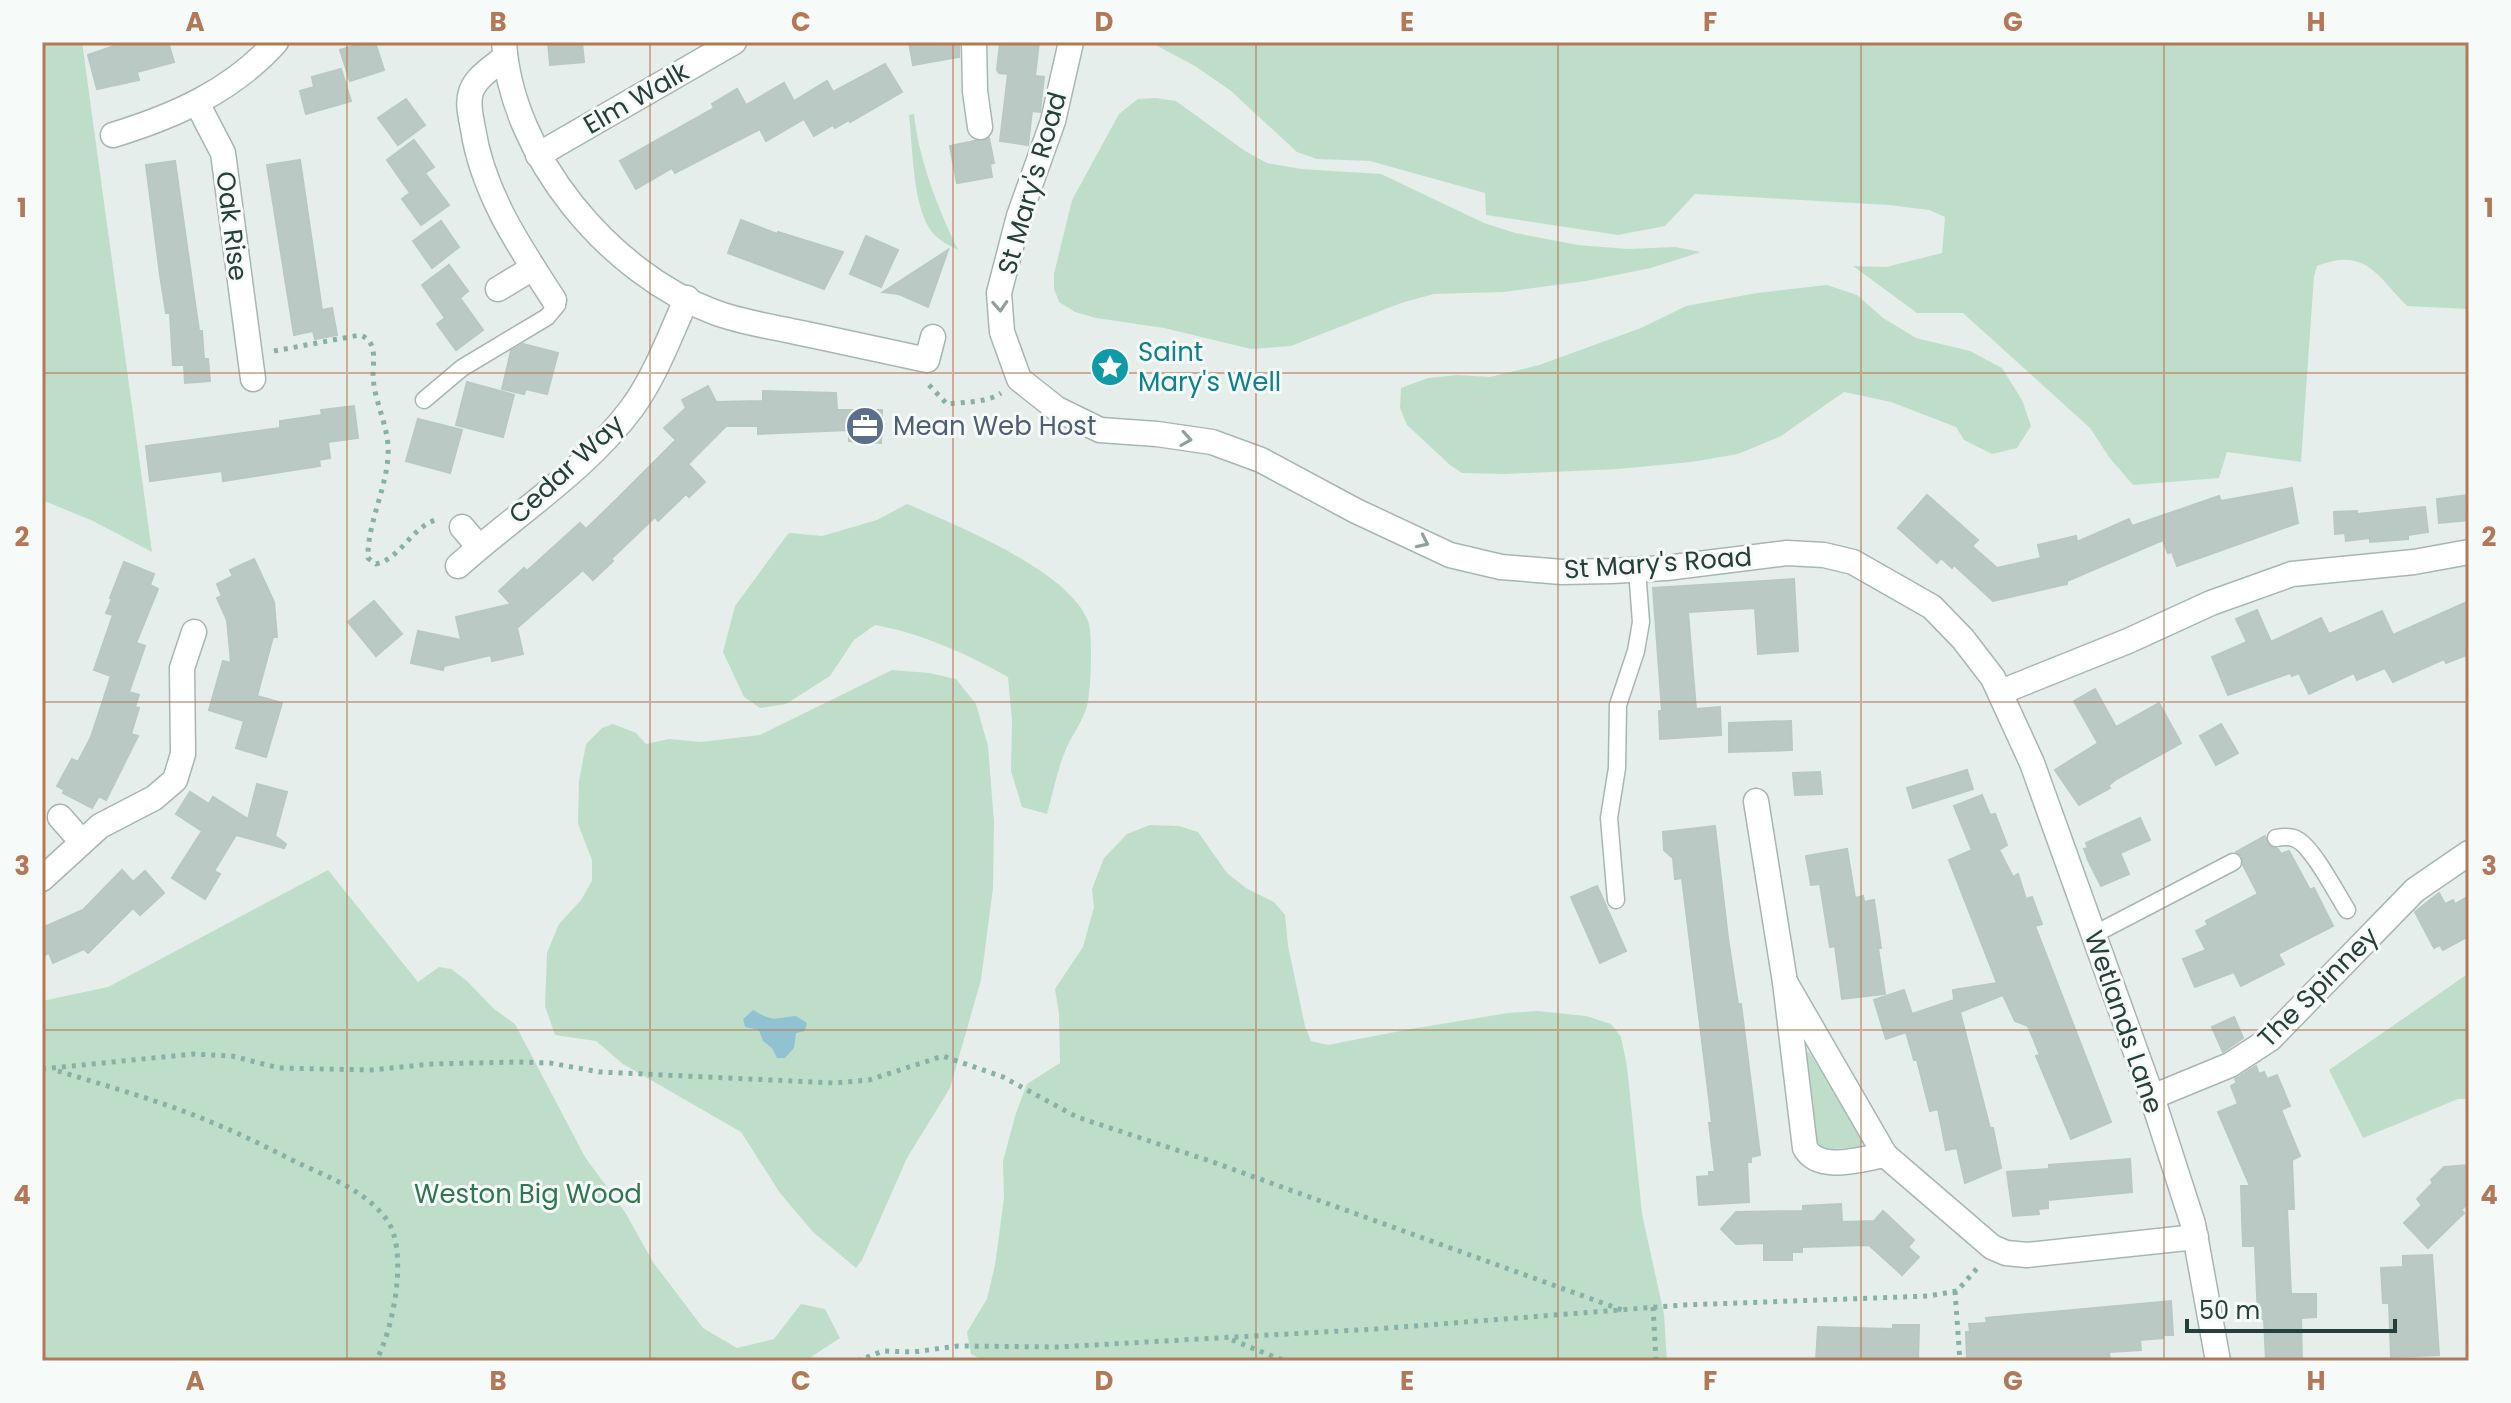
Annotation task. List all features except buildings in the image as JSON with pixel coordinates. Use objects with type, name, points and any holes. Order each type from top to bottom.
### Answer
[{"type":"street","points":[[113,135],[197,103],[227,85],[276,42]]},
{"type":"street","name":"Elm Walk","points":[[538,155],[734,42]]},
{"type":"street","points":[[974,42],[980,127]]},
{"type":"street","name":"St Mary's Road","points":[[1071,42],[1053,121],[1019,216],[999,293],[1002,332],[1019,379],[1057,409],[1100,430],[1212,442],[1261,460],[1356,511],[1450,555],[1501,567],[1562,572],[1630,570],[1787,553],[1824,555],[1853,562],[1932,607],[1983,662],[2001,692]]},
{"type":"street","points":[[504,50],[520,114],[538,155],[575,208],[609,245],[643,273],[712,311],[744,321],[930,349]]},
{"type":"street","points":[[504,50],[471,91],[470,105],[481,166],[510,231],[554,300]]},
{"type":"street","name":"Oak Rise","points":[[197,103],[223,153],[261,353],[253,379]]},
{"type":"street","points":[[498,289],[533,268]]},
{"type":"street","name":"Cedar Way","points":[[458,566],[586,458],[615,428],[652,377],[687,298]]},
{"type":"street","points":[[462,527],[479,547]]},
{"type":"street","points":[[2001,692],[2128,641],[2211,603],[2292,574],[2414,562],[2469,552]]},
{"type":"street","points":[[42,879],[106,823],[154,798],[175,780],[183,754],[184,644]]},
{"type":"street","name":"Wetlands Lane","points":[[2001,692],[2032,763],[2152,1097],[2196,1237],[2218,1361]]},
{"type":"street","points":[[1756,801],[1785,982],[1807,1151],[1814,1158],[1827,1163],[1885,1155]]},
{"type":"street","points":[[60,817],[82,842]]},
{"type":"street","name":"The Spinney","points":[[2152,1097],[2230,1065],[2270,1039],[2415,890],[2469,853]]},
{"type":"street","points":[[1785,982],[1885,1155],[1992,1247],[2006,1253],[2027,1255],[2196,1237]]},
{"type":"lane","points":[[424,400],[462,368],[547,317],[557,305],[554,300]]},
{"type":"lane","points":[[1616,900],[1609,818],[1617,768],[1618,705],[1636,651],[1641,622],[1630,570]]},
{"type":"lane","points":[[2276,838],[2285,836],[2296,839],[2308,850],[2347,910]]},
{"type":"lane","points":[[2093,935],[2233,862]]},
{"type":"path","points":[[261,353],[360,335],[368,338],[373,348],[373,379],[385,419],[388,448],[368,558],[376,564],[389,559],[425,524]]},
{"type":"path","points":[[930,349],[928,383],[947,404],[995,397],[1019,379]]},
{"type":"path","points":[[42,1069],[193,1054],[232,1056],[279,1068],[372,1070],[431,1064],[534,1062],[600,1072],[835,1083],[869,1080],[943,1056],[1003,1077],[1077,1117],[1210,1161],[1622,1310]]},
{"type":"path","points":[[52,1069],[151,1099],[223,1127],[349,1187],[372,1203],[389,1223],[396,1251],[396,1288],[387,1341],[376,1361]]},
{"type":"path","points":[[857,1361],[883,1351],[913,1352],[958,1346],[1058,1347],[1653,1307],[1929,1296],[1955,1291],[1992,1247]]},
{"type":"path","points":[[1955,1291],[1960,1361]]},
{"type":"path","points":[[1653,1307],[1656,1361]]},
{"type":"path","points":[[1227,1338],[1285,1361]]},
{"type":"path","points":[[873,1361],[883,1351]]},
{"type":"path","points":[[42,1359],[51,1361]]},
{"type":"green space","points":[[42,42],[82,42],[152,552],[93,521],[42,500]]},
{"type":"green space","points":[[1150,42],[2469,42],[2469,309],[2407,306],[2378,274],[2358,262],[2333,261],[2317,266],[2301,462],[2227,452],[2219,478],[2133,485],[2090,428],[1963,313],[1917,313],[1853,266],[1886,267],[1942,253],[1945,217],[1929,210],[1889,205],[1695,194],[1665,226],[1618,235],[1486,215],[1485,193],[1370,161],[1317,159],[1297,152],[1231,91],[1195,66]]},
{"type":"green space","points":[[1138,99],[1176,101],[1245,151],[1267,163],[1301,169],[1381,174],[1484,223],[1515,233],[1578,245],[1628,249],[1675,247],[1701,252],[1651,268],[1586,281],[1504,292],[1434,294],[1401,303],[1291,346],[1251,349],[1164,328],[1075,312],[1059,302],[1054,289],[1054,274],[1072,200],[1119,114]]},
{"type":"green space","points":[[914,114],[930,184],[958,250],[934,235],[925,221],[914,176],[909,115]]},
{"type":"green space","points":[[1827,285],[1857,295],[1883,318],[1916,338],[1970,351],[2002,368],[2022,400],[2031,426],[2017,448],[1992,454],[1964,440],[1956,427],[1891,402],[1844,392],[1781,436],[1738,454],[1618,469],[1462,473],[1407,425],[1400,408],[1401,388],[1428,378],[1458,375],[1490,377],[1539,365],[1641,328],[1686,306]]},
{"type":"green space","points":[[907,504],[981,537],[1035,567],[1076,602],[1088,621],[1091,663],[1087,706],[1063,757],[1047,814],[1022,807],[1011,771],[1012,721],[1008,677],[976,660],[927,639],[875,625],[854,640],[830,676],[786,704],[760,708],[744,697],[723,652],[735,606],[787,535],[822,536],[877,520]]},
{"type":"green space","points":[[892,670],[956,679],[976,704],[988,746],[994,822],[993,888],[981,980],[950,1088],[907,1158],[856,1268],[813,1232],[780,1193],[741,1132],[623,1064],[596,1041],[555,1035],[545,1006],[547,953],[559,924],[581,900],[592,881],[592,860],[578,824],[579,781],[586,744],[602,728],[613,724],[636,733],[646,744],[669,739],[701,742],[760,735]]},
{"type":"green space","points":[[1150,825],[1179,826],[1198,832],[1227,873],[1246,888],[1274,902],[1285,915],[1288,946],[1311,1041],[1328,1045],[1508,1013],[1537,1011],[1586,1016],[1611,1024],[1621,1037],[1627,1066],[1642,1214],[1664,1314],[1667,1361],[984,1361],[971,1354],[967,1332],[987,1299],[995,1265],[1004,1198],[1003,1161],[1016,1113],[1027,1084],[1060,1063],[1055,989],[1083,947],[1094,907],[1092,889],[1104,858],[1127,834]]},
{"type":"green space","name":"Weston Big Wood","points":[[328,870],[418,982],[439,967],[451,969],[515,1024],[585,1157],[625,1212],[653,1262],[703,1328],[737,1348],[774,1339],[801,1304],[825,1309],[840,1338],[805,1361],[42,1361],[42,1001],[108,987]]},
{"type":"green space","points":[[2469,973],[2469,1099],[2458,1099],[2363,1138],[2329,1070]]},
{"type":"green space","points":[[1805,1050],[1810,1053],[1860,1135],[1860,1147],[1817,1150]]},
{"type":"water","points":[[753,1010],[770,1018],[796,1016],[807,1023],[805,1031],[796,1033],[794,1048],[785,1058],[777,1058],[772,1048],[763,1041],[759,1030],[745,1027],[743,1019]]},
{"type":"place","name":"Saint Mary's Well","points":[[1110,367]]},
{"type":"place","name":"Mean Web Host","points":[[865,426]]}]
